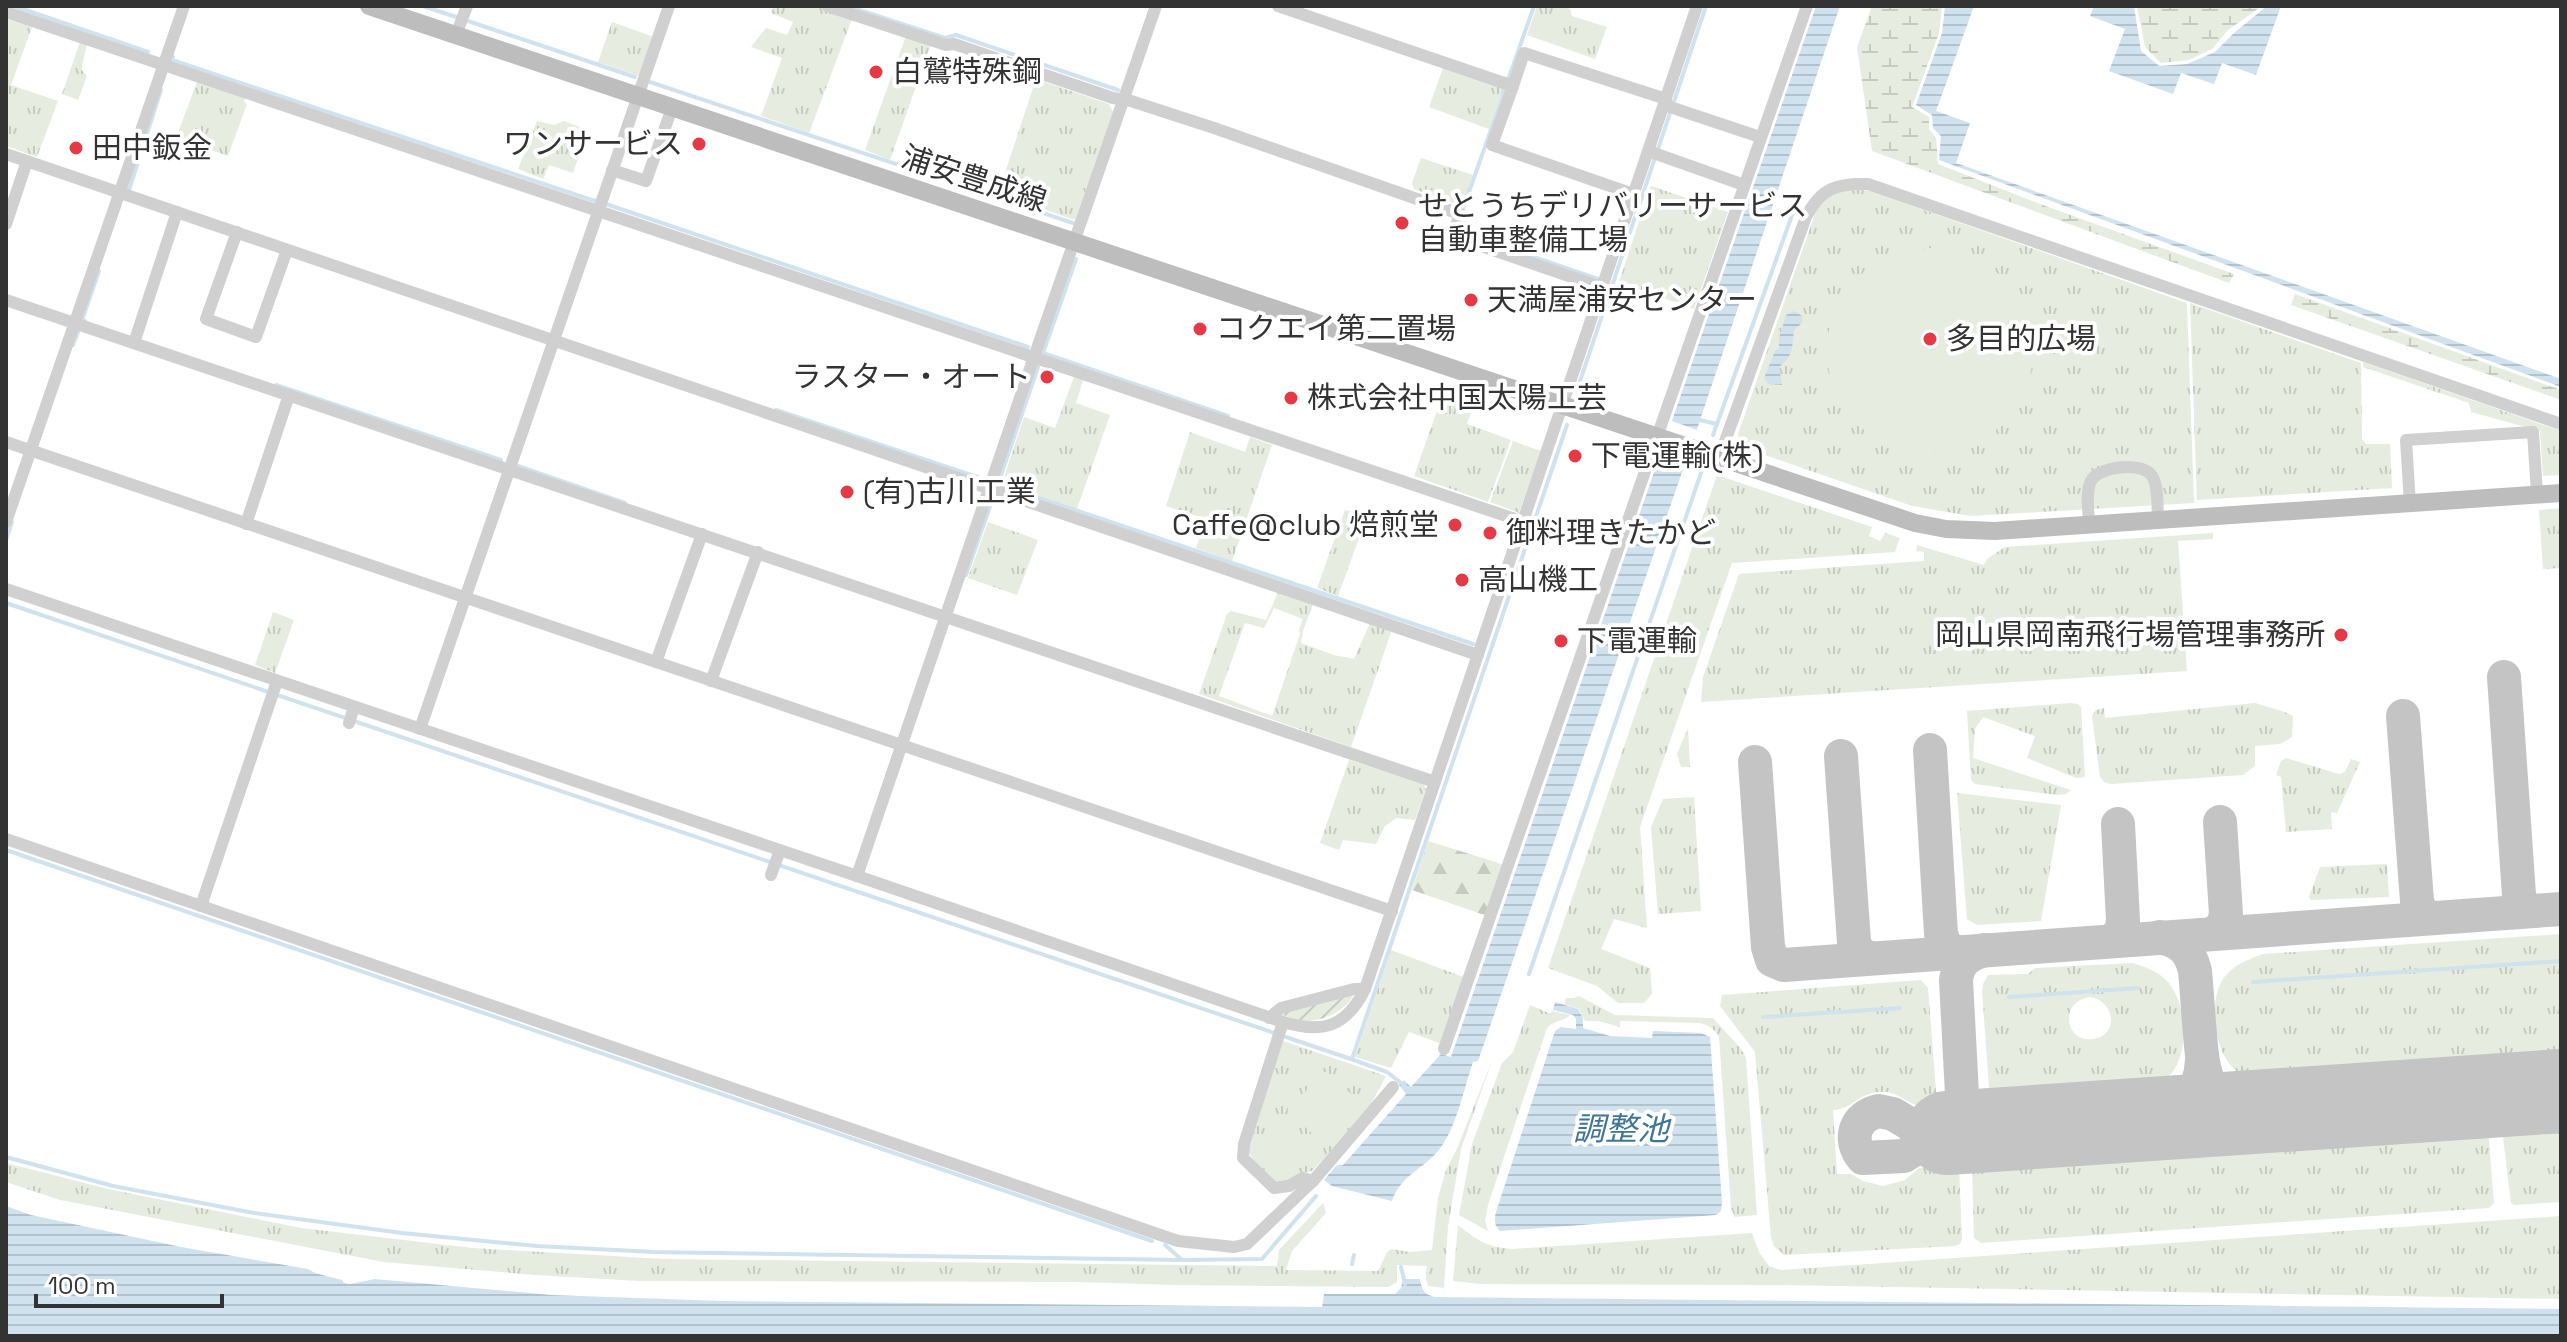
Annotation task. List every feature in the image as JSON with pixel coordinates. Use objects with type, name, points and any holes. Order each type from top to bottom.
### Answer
[{"type":"main road","name":"浦安豊成線","points":[[369,6],[462,20],[637,96],[1915,523],[1946,529],[1995,531],[2561,493]]},
{"type":"street","points":[[6,522],[184,6]]},
{"type":"street","points":[[420,729],[669,6]]},
{"type":"street","points":[[827,6],[1214,128],[1460,214],[1452,236],[1601,287]]},
{"type":"street","points":[[857,876],[1156,6]]},
{"type":"street","points":[[1278,6],[1513,86]]},
{"type":"street","points":[[6,589],[274,689],[352,714],[420,729],[776,863],[857,876],[1269,1018],[1281,1029],[1322,1028],[1339,1022],[1355,1010],[1365,989],[1633,194],[1654,153],[1697,6]]},
{"type":"street","points":[[1444,1049],[1807,6]]},
{"type":"street","points":[[6,12],[1524,522]]},
{"type":"street","points":[[1633,194],[1492,145],[1524,53],[1760,137]]},
{"type":"street","points":[[612,170],[646,181],[672,108]]},
{"type":"street","points":[[1654,153],[1744,185]]},
{"type":"street","points":[[6,154],[1478,655]]},
{"type":"street","points":[[6,224],[27,161]]},
{"type":"street","points":[[1719,458],[1806,217],[1814,203],[1828,190],[1848,183],[1868,184],[2561,424]]},
{"type":"street","points":[[134,343],[177,212]]},
{"type":"street","points":[[237,232],[206,319],[256,337],[287,250]]},
{"type":"street","points":[[6,300],[1435,782]]},
{"type":"street","points":[[246,524],[289,395]]},
{"type":"street","points":[[2410,504],[2406,440],[2533,432],[2537,494]]},
{"type":"street","points":[[6,442],[1392,911]]},
{"type":"street","points":[[2089,524],[2088,493],[2093,477],[2103,470],[2138,467],[2149,472],[2155,482],[2158,520]]},
{"type":"street","points":[[656,662],[702,534]]},
{"type":"street","points":[[711,681],[758,552]]},
{"type":"street","points":[[201,906],[274,689]]},
{"type":"street","points":[[6,839],[1178,1241],[1234,1247],[1247,1244],[1313,1181],[1393,1087]]},
{"type":"street","points":[[1269,1018],[1281,1008],[1354,989],[1365,989]]},
{"type":"street","points":[[1281,1029],[1244,1144],[1243,1158],[1274,1188],[1289,1186],[1303,1178],[1313,1181]]},
{"type":"green space","points":[[774,6],[815,6],[852,19],[809,133],[761,116],[782,58],[751,47],[766,28],[787,35],[793,22],[771,13]]},
{"type":"green space","points":[[1537,6],[1562,6],[1570,9],[1572,16],[1607,27],[1595,59],[1527,35]]},
{"type":"green space","points":[[1872,6],[1942,6],[1939,33],[1912,107],[1929,117],[1929,129],[1936,138],[1938,164],[2234,274],[2229,283],[1872,151],[1857,47]]},
{"type":"green space","points":[[2137,6],[2262,6],[2228,30],[2212,49],[2189,60],[2161,63],[2145,47]]},
{"type":"green space","points":[[6,19],[32,27],[11,85],[58,101],[37,157],[6,146]]},
{"type":"green space","points":[[612,22],[654,37],[639,76],[598,62]]},
{"type":"green space","points":[[906,36],[931,44],[890,160],[865,150]]},
{"type":"green space","points":[[80,42],[87,45],[81,69],[87,76],[78,100],[62,94]]},
{"type":"green space","points":[[1443,68],[1504,87],[1489,129],[1429,107]]},
{"type":"green space","points":[[1036,79],[1109,104],[1113,112],[1075,220],[998,194]]},
{"type":"green space","points":[[197,82],[245,98],[247,104],[228,156],[176,138]]},
{"type":"green space","points":[[537,121],[554,125],[564,121],[588,130],[573,173],[549,165],[543,179],[518,169]]},
{"type":"green space","points":[[1421,158],[1473,175],[1462,206],[1414,189],[1412,183]]},
{"type":"green space","points":[[1651,186],[1728,212],[1694,309],[1619,282]]},
{"type":"green space","points":[[1853,189],[1870,191],[2187,303],[2194,503],[1971,516],[1912,506],[1742,447],[1738,434],[1816,211],[1831,194]]},
{"type":"green space","name":"多目的広場","points":[[1930,248],[1969,256],[2003,278],[2025,312],[2033,351],[2025,390],[2003,424],[1969,446],[1930,454],[1891,446],[1857,424],[1835,390],[1827,351],[1835,312],[1857,278],[1891,256]]},
{"type":"green space","points":[[2295,294],[2561,390],[2561,400],[2291,305]]},
{"type":"green space","points":[[2190,303],[2361,363],[2362,439],[2366,444],[2390,444],[2392,488],[2197,500]]},
{"type":"green space","points":[[2363,362],[2561,431],[2561,475],[2543,476],[2540,431],[2471,412],[2469,403],[2363,367]]},
{"type":"green space","points":[[1074,377],[1083,380],[1076,403],[1110,415],[1077,509],[1002,483],[1024,417],[1055,428]]},
{"type":"green space","points":[[1446,385],[1478,395],[1467,424],[1511,440],[1488,502],[1414,476]]},
{"type":"green space","points":[[1190,432],[1245,452],[1250,437],[1272,445],[1232,561],[1196,548],[1206,519],[1166,506]]},
{"type":"green space","points":[[1513,441],[1541,451],[1519,513],[1490,502]]},
{"type":"green space","points":[[1717,475],[1872,527],[1869,536],[1880,541],[1885,533],[1900,538],[1895,552],[1732,563],[1640,827],[1647,928],[1614,919],[1601,949],[1650,968],[1652,994],[1644,1003],[1618,1003],[1597,986],[1548,968]]},
{"type":"green space","points":[[2561,508],[2561,568],[2543,569],[2539,510]]},
{"type":"green space","points":[[1345,510],[1367,516],[1338,596],[1317,588]]},
{"type":"green space","points":[[988,522],[1038,540],[1017,595],[968,578]]},
{"type":"green space","points":[[2213,533],[2213,539],[2178,541],[2187,671],[1701,702],[1703,677],[1739,574],[1924,561],[1924,552],[1916,551],[1917,545],[1984,565],[1987,559],[2005,547]]},
{"type":"green space","points":[[1278,592],[1313,604],[1301,643],[1354,659],[1370,623],[1392,630],[1351,747],[1199,694],[1227,614],[1231,611],[1266,620]],"holes":[[[1274,608],[1303,619],[1272,716],[1219,696],[1245,623],[1264,628]]]},
{"type":"green space","points":[[273,612],[294,620],[275,673],[255,665]]},
{"type":"green space","points":[[2071,703],[2081,707],[2085,777],[2076,778],[2027,758],[2035,736],[1983,717],[1975,729],[1973,758],[2071,790],[2066,794],[1975,784],[1971,780],[1967,711]]},
{"type":"green space","points":[[2255,703],[2293,716],[2292,737],[2280,744],[2255,746],[2255,766],[2243,775],[2111,784],[2100,777],[2092,716],[2096,710],[2104,708],[2105,718]]},
{"type":"green space","points":[[1688,728],[1690,767],[1681,767],[1677,754]]},
{"type":"green space","points":[[2286,758],[2339,774],[2345,772],[2351,759],[2360,762],[2337,813],[2331,812],[2332,829],[2286,832],[2281,777],[2276,775],[2281,761]]},
{"type":"green space","points":[[1349,760],[1423,783],[1426,789],[1415,820],[1396,818],[1384,827],[1376,844],[1343,840],[1339,850],[1320,843]]},
{"type":"green space","points":[[1957,793],[2061,805],[2041,921],[1977,925],[1967,919]]},
{"type":"green space","points":[[1694,797],[1701,911],[1658,914],[1651,827],[1663,799]]},
{"type":"green space","points":[[1428,841],[1505,865],[1487,916],[1412,890]]},
{"type":"green space","points":[[2387,864],[2389,897],[2311,900],[2309,897],[2320,867]]},
{"type":"green space","points":[[2561,934],[2561,1059],[2261,1080],[2236,1071],[2226,1059],[2217,1036],[2215,1009],[2220,985],[2234,968],[2263,954]]},
{"type":"green space","points":[[1391,950],[1466,978],[1442,1044],[1409,1032],[1391,1068],[1355,1057]]},
{"type":"green space","points":[[2133,963],[2162,977],[2179,1002],[2184,1030],[2180,1058],[2174,1070],[2164,1081],[2144,1089],[1990,1100],[1983,984],[1988,975],[2028,974],[2035,968]],"holes":[[[2090,997],[2099,1000],[2111,1018],[2107,1032],[2093,1039],[2076,1035],[2069,1021],[2073,1006]]]},
{"type":"green space","points":[[1921,980],[1928,988],[1937,1104],[1912,1104],[1892,1093],[1881,1092],[1866,1095],[1846,1107],[1833,1110],[1837,1174],[1851,1174],[1883,1186],[1905,1180],[1919,1168],[1959,1167],[1960,1244],[1784,1255],[1774,1246],[1771,1238],[1755,1052],[1720,1006],[1722,995]]},
{"type":"green space","points":[[1354,993],[1346,1005],[1325,1018],[1303,1021],[1283,1015],[1285,1011]]},
{"type":"green space","points":[[1579,996],[1615,1015],[1713,1018],[1742,1050],[1746,1058],[1757,1215],[1735,1217],[1731,1208],[1719,1037],[1715,1031],[1699,1023],[1620,1021],[1620,1027],[1585,1021],[1579,1009],[1564,1004],[1566,998]]},
{"type":"green space","points":[[1530,1005],[1551,1014],[1552,1011],[1570,1015],[1547,1028],[1488,1205],[1485,1221],[1488,1231],[1459,1215],[1472,1144],[1502,1063],[1513,1052]]},
{"type":"green space","points":[[1283,1041],[1386,1076],[1365,1115],[1312,1171],[1282,1184],[1261,1170],[1248,1148]]},
{"type":"green space","points":[[1493,1058],[1461,1149],[1448,1227],[1444,1288],[1428,1286],[1427,1266],[1397,1265],[1397,1282],[1388,1287],[1076,1282],[639,1281],[535,1275],[384,1262],[60,1200],[6,1182],[6,1163],[108,1189],[301,1228],[473,1248],[664,1259],[1277,1266],[1279,1250],[1323,1203],[1326,1213],[1292,1251],[1286,1270],[1378,1271],[1387,1252],[1392,1249],[1410,1252],[1432,1250],[1438,1198],[1446,1170]]},
{"type":"green space","points":[[1326,1071],[1361,1103],[1320,1141],[1287,1110]]},
{"type":"green space","points":[[1283,1120],[1309,1145],[1283,1172],[1258,1145]]},
{"type":"green space","points":[[2561,1124],[2561,1202],[2514,1205],[2511,1203],[2502,1128]]},
{"type":"green space","points":[[2488,1129],[2494,1203],[2489,1208],[1981,1243],[1974,1238],[1972,1167]]},
{"type":"green space","points":[[2561,1216],[2561,1299],[1782,1285],[1481,1284],[1453,1281],[1458,1225],[1483,1242],[1512,1249],[1752,1233],[1759,1252],[1769,1266],[1781,1270]]},
{"type":"water","points":[[1816,6],[1840,6],[1698,426],[1455,1120],[1438,1151],[1400,1185],[1392,1201],[1332,1186],[1324,1180],[1336,1166],[1343,1165],[1406,1094],[1399,1085],[1404,1080],[1411,1087],[1441,1054],[1451,1057]]},
{"type":"water","points":[[1945,6],[1974,6],[1936,111],[1970,123],[1956,163],[2561,379],[2561,387],[1939,160],[1941,136],[1933,128],[1932,115],[1916,105],[1942,33]]},
{"type":"water","points":[[2094,6],[2134,6],[2141,51],[2159,66],[2187,64],[2215,52],[2267,6],[2281,6],[2256,75],[2222,63],[2214,84],[2181,73],[2173,94],[2109,71],[2125,29],[2090,16]]},
{"type":"water","points":[[1794,311],[1802,316],[1802,323],[1794,330],[1790,355],[1779,367],[1782,385],[1768,384],[1764,378],[1779,348],[1786,315]]},
{"type":"water","name":"調整池","points":[[1555,1002],[1578,1009],[1583,1018],[1583,1028],[1610,1036],[1652,1038],[1653,1031],[1701,1033],[1710,1037],[1722,1202],[1721,1211],[1716,1215],[1498,1229],[1496,1212],[1555,1031],[1561,1027],[1576,1029],[1573,1015],[1553,1010]]},
{"type":"water","points":[[6,1206],[31,1215],[181,1247],[308,1269],[350,1284],[375,1279],[551,1295],[722,1301],[1322,1307],[1324,1294],[1395,1294],[1401,1288],[1403,1279],[1420,1279],[1424,1291],[1435,1297],[2561,1309],[2561,1336],[6,1336]]},
{"type":"pier","points":[[1669,420],[1700,431],[1689,465],[1658,454]]},
{"type":"waterway","points":[[14,6],[148,52]]},
{"type":"waterway","points":[[423,6],[635,77]]},
{"type":"waterway","points":[[847,6],[945,38],[956,35],[1118,90]]},
{"type":"waterway","points":[[1505,79],[1508,80],[1534,6]]},
{"type":"waterway","points":[[1577,390],[1706,6]]},
{"type":"waterway","points":[[173,57],[172,60],[595,201]]},
{"type":"waterway","points":[[650,82],[1073,223]]},
{"type":"waterway","points":[[129,190],[161,90]]},
{"type":"waterway","points":[[1463,209],[1505,90]]},
{"type":"waterway","points":[[606,204],[1028,347]]},
{"type":"waterway","points":[[1695,419],[1717,424],[1795,207]]},
{"type":"waterway","points":[[1464,211],[1466,216],[1461,232],[1598,279]]},
{"type":"waterway","points":[[1076,259],[1043,353],[1228,416]]},
{"type":"waterway","points":[[85,321],[82,320],[99,271]]},
{"type":"waterway","points":[[73,345],[78,332]]},
{"type":"waterway","points":[[1038,367],[998,484],[1473,644]]},
{"type":"waterway","points":[[276,385],[501,460]]},
{"type":"waterway","points":[[776,410],[980,478]]},
{"type":"waterway","points":[[1713,435],[1717,424]]},
{"type":"waterway","points":[[1352,1059],[1567,425]]},
{"type":"waterway","points":[[518,466],[625,503]]},
{"type":"waterway","points":[[1529,974],[1702,470]]},
{"type":"waterway","points":[[966,575],[993,498]]},
{"type":"waterway","points":[[6,540],[12,522]]},
{"type":"waterway","points":[[6,603],[1351,1059],[1387,1072],[1405,1086]]},
{"type":"waterway","points":[[6,850],[1152,1241]]},
{"type":"waterway","points":[[2253,982],[2561,961]]},
{"type":"waterway","points":[[2009,997],[2138,988]]},
{"type":"waterway","points":[[1763,1017],[1900,1008]]},
{"type":"waterway","points":[[6,1157],[113,1186],[254,1213],[402,1233],[537,1246],[654,1252],[1262,1259],[1316,1196]]},
{"type":"waterway","points":[[1165,1245],[1181,1259]]},
{"type":"waterway","points":[[1352,1264],[1354,1255]]},
{"type":"waterway","points":[[1401,1267],[1405,1284]]},
{"type":"taxiway","points":[[2504,677],[2519,895],[2523,907],[2534,911]]},
{"type":"taxiway","points":[[2403,716],[2417,901],[2421,914],[2433,918]]},
{"type":"taxiway","points":[[1930,750],[1941,934],[1946,948],[1957,952]]},
{"type":"taxiway","points":[[1841,756],[1854,942],[1859,954],[1870,958]]},
{"type":"taxiway","points":[[1755,762],[1768,947],[1772,960],[1784,965],[2561,909]]},
{"type":"taxiway","points":[[2214,933],[2223,926],[2226,914],[2220,822]]},
{"type":"taxiway","points":[[2111,941],[2121,933],[2123,921],[2118,824]]},
{"type":"taxiway","points":[[2160,937],[2184,948],[2193,964],[2201,1049],[2211,1086],[2227,1103],[2255,1112]]},
{"type":"taxiway","points":[[1964,1132],[1956,980],[1965,960],[1984,950]]},
{"type":"taxiway","points":[[2148,1119],[2170,1112],[2187,1101],[2198,1084],[2202,1060]]},
{"type":"taxiway","points":[[1879,1111],[1893,1114],[1925,1133],[1947,1133],[1930,1139],[1904,1156],[1863,1158],[1855,1143],[1856,1129],[1864,1118],[1879,1111]]},
{"type":"runway","points":[[1947,1133],[2561,1091]]},
{"type":"place","name":"白鷲特殊鋼","points":[[876,72]]},
{"type":"place","name":"ワンサービス","points":[[699,144]]},
{"type":"place","name":"田中鈑金","points":[[76,148]]},
{"type":"place","name":"せとうちデリバリーサービス 自動車整備工場","points":[[1402,223]]},
{"type":"place","name":"天満屋浦安センター","points":[[1471,300]]},
{"type":"place","name":"コクエイ第二置場","points":[[1200,329]]},
{"type":"place","name":"多目的広場","points":[[1930,339]]},
{"type":"place","name":"ラスター・オート","points":[[1047,377]]},
{"type":"place","name":"株式会社中国太陽工芸","points":[[1291,398]]},
{"type":"place","name":"下電運輸(株)","points":[[1575,456]]},
{"type":"place","name":"(有)古川工業","points":[[847,492]]},
{"type":"place","name":"Caffe@club 焙煎堂","points":[[1455,525]]},
{"type":"place","name":"御料理きたかど","points":[[1490,533]]},
{"type":"place","name":"高山機工","points":[[1462,580]]},
{"type":"place","name":"岡山県岡南飛行場管理事務所","points":[[2341,635]]},
{"type":"place","name":"下電運輸","points":[[1561,641]]}]
